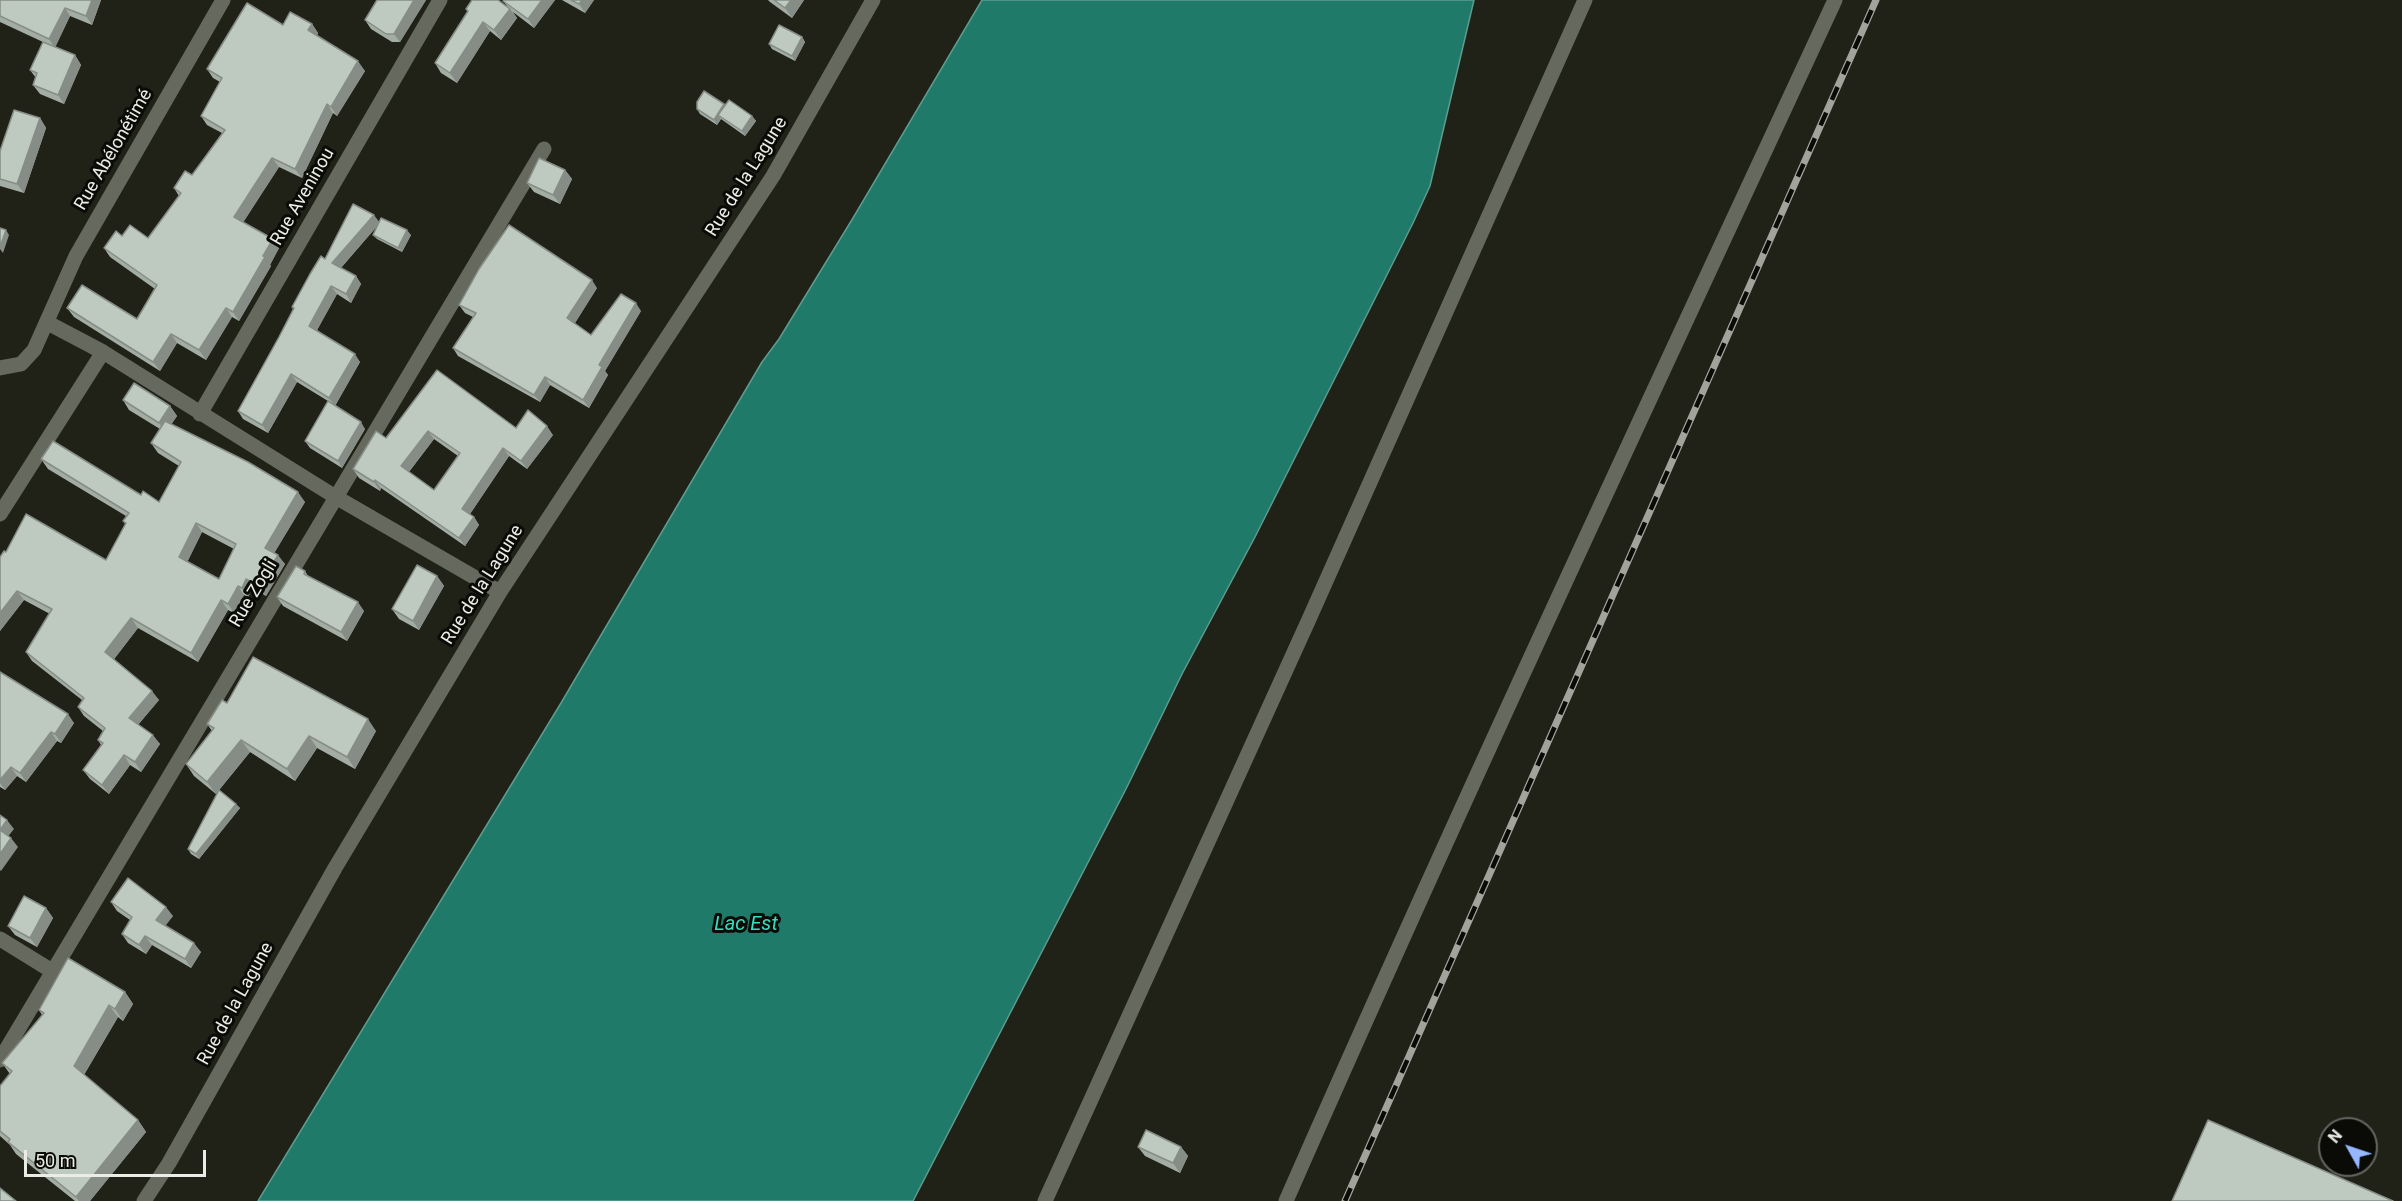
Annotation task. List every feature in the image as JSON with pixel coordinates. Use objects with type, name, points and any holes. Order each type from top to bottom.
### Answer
[{"type":"street","name":"Rue Abélonétimé","points":[[0,368],[21,364],[34,350],[76,256],[223,0]]},
{"type":"street","name":"Rue Aveninou","points":[[200,414],[440,0]]},
{"type":"street","name":"Rue de la Lagune","points":[[144,1201],[169,1162],[335,868],[500,592],[773,176],[873,0]]},
{"type":"street","points":[[1045,1201],[1310,617],[1585,0]]},
{"type":"street","points":[[1286,1201],[1353,1049],[1643,415],[1836,0]]},
{"type":"street","name":"Rue Zogli","points":[[0,1060],[334,496],[544,149]]},
{"type":"street","points":[[48,323],[102,352],[334,496],[500,592]]},
{"type":"street","points":[[0,514],[102,352]]},
{"type":"street","points":[[0,939],[52,972]]},
{"type":"water","name":"Lac Est","points":[[982,0],[1474,0],[1430,186],[1413,223],[1255,537],[1182,674],[1127,787],[913,1201],[258,1201],[561,703],[762,362],[779,339],[853,218]]},
{"type":"building","points":[[0,0],[92,0],[86,16],[65,8],[49,39],[0,16]]},
{"type":"building","points":[[377,0],[414,0],[394,34],[386,34],[365,20]]},
{"type":"building","points":[[472,0],[498,0],[510,9],[494,30],[483,22],[450,73],[435,63],[468,11],[466,9]]},
{"type":"building","points":[[504,0],[542,0],[528,19]]},
{"type":"building","points":[[774,0],[791,0],[785,8]]},
{"type":"building","points":[[247,3],[283,25],[290,12],[312,24],[308,30],[358,61],[331,107],[327,104],[295,169],[272,158],[234,217],[273,239],[233,312],[226,308],[199,350],[171,334],[153,362],[67,308],[82,285],[137,319],[157,285],[104,248],[116,231],[122,236],[130,225],[148,238],[181,193],[174,188],[185,171],[192,175],[225,130],[201,116],[222,78],[207,69]]},
{"type":"building","points":[[779,25],[802,37],[792,56],[769,44]]},
{"type":"building","points":[[43,42],[75,55],[58,95],[33,85],[37,73],[30,70]]},
{"type":"building","points":[[704,91],[724,104],[714,120],[697,109],[697,102]]},
{"type":"building","points":[[729,100],[752,116],[742,131],[718,115]]},
{"type":"building","points":[[14,110],[40,118],[17,184],[0,179],[0,151]]},
{"type":"building","points":[[539,158],[565,170],[553,195],[527,183]]},
{"type":"building","points":[[353,204],[374,215],[332,263],[356,276],[346,294],[331,286],[309,326],[355,354],[329,398],[291,374],[262,425],[238,411],[279,337],[310,274],[321,256],[325,259]]},
{"type":"building","points":[[381,218],[407,230],[398,248],[373,235]]},
{"type":"building","points":[[509,225],[592,280],[567,318],[591,335],[621,294],[636,303],[599,365],[602,367],[583,400],[545,377],[534,395],[453,348],[476,313],[459,305],[479,269]]},
{"type":"building","points":[[0,228],[6,230],[0,247]]},
{"type":"building","points":[[437,370],[516,428],[528,410],[547,426],[521,461],[503,448],[462,509],[474,517],[459,538],[375,480],[374,482],[353,469],[376,431],[386,438]],"holes":[[[428,431],[460,453],[434,490],[401,466]]]},
{"type":"building","points":[[134,383],[170,406],[159,423],[123,400]]},
{"type":"building","points":[[328,401],[361,422],[338,461],[305,441]]},
{"type":"building","points":[[165,421],[248,462],[298,492],[265,548],[278,555],[259,586],[246,579],[242,588],[238,586],[228,604],[221,600],[191,653],[131,618],[105,652],[152,691],[129,718],[153,735],[135,762],[124,755],[102,785],[83,770],[103,743],[98,740],[105,728],[78,707],[84,698],[26,652],[52,609],[17,591],[0,613],[0,557],[4,551],[6,552],[26,514],[106,560],[126,523],[123,521],[129,513],[41,459],[53,441],[141,495],[143,491],[159,502],[181,462],[151,443]],"holes":[[[196,523],[236,544],[219,579],[179,557]]]},
{"type":"building","points":[[417,565],[437,576],[413,621],[392,609]]},
{"type":"building","points":[[296,566],[305,571],[304,574],[358,602],[341,632],[277,597]]},
{"type":"building","points":[[253,657],[368,719],[347,757],[309,736],[287,769],[241,740],[207,782],[186,764],[214,728],[207,724],[222,700],[227,703]]},
{"type":"building","points":[[0,672],[68,714],[55,734],[51,732],[20,773],[11,767],[0,780]]},
{"type":"building","points":[[219,790],[236,804],[196,854],[188,849]]},
{"type":"building","points":[[0,815],[7,820],[0,830]]},
{"type":"building","points":[[0,830],[11,838],[0,854]]},
{"type":"building","points":[[128,878],[166,907],[156,920],[194,943],[185,959],[145,936],[139,945],[122,934],[132,917],[111,902]]},
{"type":"building","points":[[24,896],[46,908],[30,938],[8,926]]},
{"type":"building","points":[[68,958],[125,992],[115,1009],[109,1005],[74,1066],[138,1120],[76,1197],[8,1142],[10,1139],[0,1131],[0,1086],[12,1071],[2,1063],[44,1013],[39,1010]]},
{"type":"building","points":[[2208,1120],[2318,1168],[2318,1177],[2338,1177],[2393,1201],[2172,1201]]},
{"type":"building","points":[[1146,1130],[1181,1147],[1173,1163],[1138,1147]]},
{"type":"building","points":[[0,1188],[16,1201],[0,1201]]},
{"type":"railway","points":[[1345,1201],[1876,0]]}]
